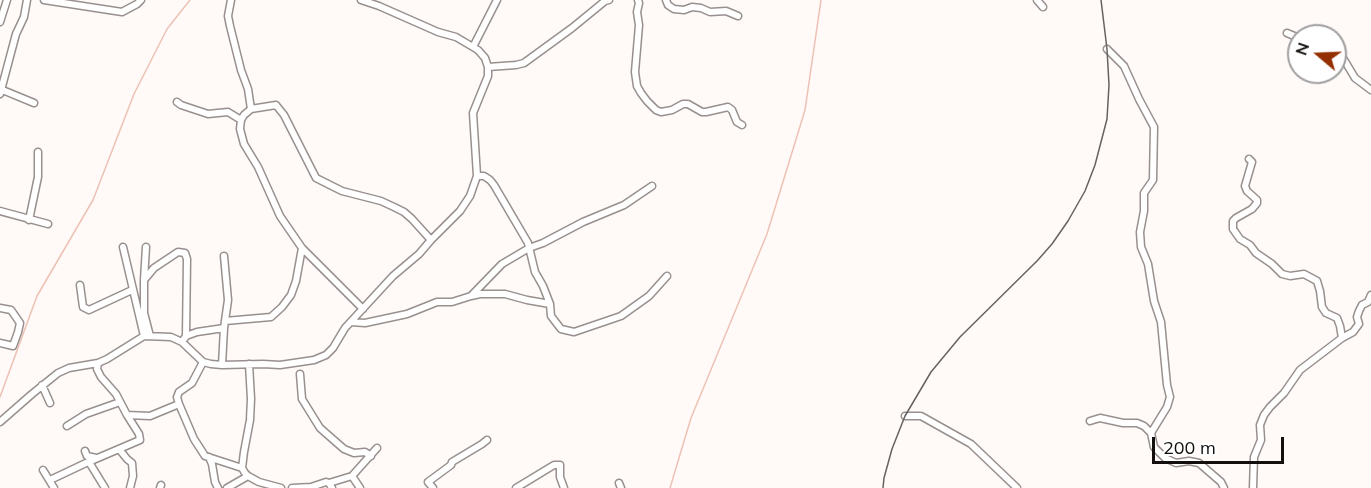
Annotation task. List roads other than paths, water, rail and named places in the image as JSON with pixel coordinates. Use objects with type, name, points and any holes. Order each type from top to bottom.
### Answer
[{"type":"street","points":[[0,22],[7,0]]},
{"type":"street","points":[[27,0],[24,17],[16,34],[0,91],[34,103]]},
{"type":"street","points":[[44,0],[80,3],[122,12],[141,0]]},
{"type":"street","points":[[231,0],[228,16],[241,70],[248,88],[251,110]]},
{"type":"street","points":[[144,280],[154,268],[178,252],[185,253],[187,259],[184,339],[203,362],[222,365],[280,365],[314,360],[326,355],[333,348],[351,322],[393,276],[419,255],[460,211],[470,196],[477,176],[473,113],[488,76],[488,67],[484,58],[478,50],[456,37],[438,32],[361,0]]},
{"type":"street","points":[[473,47],[497,0]]},
{"type":"street","points":[[488,67],[524,63],[609,0]]},
{"type":"street","points":[[638,0],[639,25],[635,72],[637,86],[647,101],[661,112],[672,110],[683,104],[688,104],[702,112],[728,107],[732,110],[737,122],[742,125]]},
{"type":"street","points":[[666,0],[668,5],[674,9],[684,10],[692,7],[710,12],[726,11],[738,15]]},
{"type":"street","points":[[1037,0],[1043,7]]},
{"type":"street","points":[[1107,49],[1124,66],[1154,127],[1153,180],[1144,193],[1144,212],[1140,232],[1141,247],[1148,264],[1154,301],[1161,322],[1170,397],[1167,407],[1151,433]]},
{"type":"street","points":[[1347,63],[1355,78],[1371,90]]},
{"type":"street","points":[[177,102],[208,114],[228,112],[241,120]]},
{"type":"street","points":[[363,309],[302,248],[280,216],[258,167],[244,144],[240,129],[244,115],[251,110],[276,105],[284,115],[316,178],[342,191],[381,201],[404,212],[431,240]]},
{"type":"street","points":[[29,220],[39,177],[38,152]]},
{"type":"street","points":[[1250,159],[1252,162],[1245,186],[1257,203],[1233,221],[1233,229],[1240,239],[1282,274],[1290,276],[1304,274],[1317,281],[1322,307],[1326,313],[1337,318],[1342,338]]},
{"type":"street","points":[[477,176],[484,176],[494,184],[528,243],[535,272],[550,304],[551,316],[561,329],[574,332],[621,316],[649,296],[667,276]]},
{"type":"street","points":[[471,296],[502,264],[529,248],[624,205],[652,186]]},
{"type":"street","points":[[0,211],[48,224]]},
{"type":"street","points":[[123,247],[132,290],[147,336]]},
{"type":"street","points":[[146,247],[144,313],[147,336]]},
{"type":"street","points":[[225,321],[271,317],[282,307],[291,295],[296,281],[302,248]]},
{"type":"street","points":[[222,365],[228,300],[224,256]]},
{"type":"street","points":[[80,285],[83,307],[89,310],[132,290]]},
{"type":"street","points":[[351,322],[365,323],[407,315],[437,302],[452,302],[480,294],[505,294],[550,304]]},
{"type":"street","points":[[1253,488],[1254,457],[1261,440],[1260,425],[1264,415],[1284,393],[1300,370],[1353,332],[1359,324],[1359,311],[1371,295]]},
{"type":"street","points":[[0,308],[11,310],[20,323],[13,345],[0,343]]},
{"type":"street","points":[[0,422],[42,385],[69,368],[98,363],[147,336],[184,339],[197,332],[224,328]]},
{"type":"street","points":[[203,362],[192,383],[179,392],[177,397],[179,404],[194,439],[205,456],[242,468]]},
{"type":"street","points":[[50,480],[140,440],[139,434],[116,394],[101,377],[97,369],[98,363]]},
{"type":"street","points":[[249,364],[250,420],[242,468],[244,473],[259,482],[281,488]]},
{"type":"street","points":[[300,374],[302,399],[320,428],[344,449],[354,453],[365,452],[371,456]]},
{"type":"street","points":[[42,385],[50,404]]},
{"type":"street","points":[[66,426],[86,414],[120,402]]},
{"type":"street","points":[[127,415],[150,416],[179,404]]},
{"type":"street","points":[[905,416],[921,416],[971,444],[1017,488]]},
{"type":"street","points":[[1090,421],[1100,418],[1144,426],[1151,433],[1154,447],[1165,458],[1176,463],[1189,461],[1199,463],[1221,482],[1224,488]]},
{"type":"street","points":[[421,486],[430,485],[452,462],[487,440]]},
{"type":"street","points":[[292,488],[311,487],[324,482],[330,486],[352,476],[377,448]]},
{"type":"street","points":[[119,449],[132,463],[133,476],[130,488]]},
{"type":"street","points":[[85,451],[87,456],[96,459]]},
{"type":"street","points":[[209,457],[218,488]]},
{"type":"street","points":[[89,462],[105,488]]},
{"type":"street","points":[[516,488],[554,465],[560,465],[560,477],[564,488]]},
{"type":"street","points":[[43,470],[54,488]]},
{"type":"street","points":[[227,488],[248,476]]},
{"type":"street","points":[[352,476],[360,488]]},
{"type":"street","points":[[254,488],[259,482]]},
{"type":"waterway","points":[[0,397],[37,296],[93,200],[134,94],[167,29],[190,0]]},
{"type":"waterway","points":[[670,488],[691,418],[767,234],[805,110],[821,0]]},
{"type":"railway","points":[[883,488],[892,449],[905,416],[931,372],[960,337],[1052,244],[1085,191],[1095,165],[1107,119],[1109,85],[1101,0]]}]
